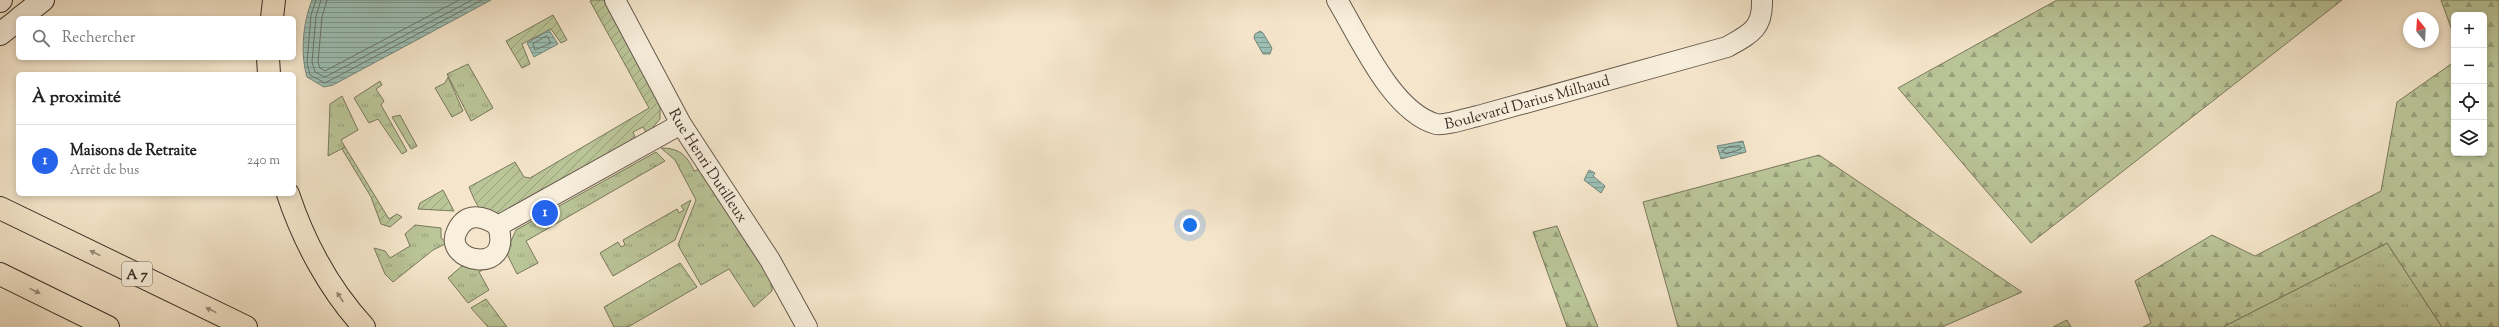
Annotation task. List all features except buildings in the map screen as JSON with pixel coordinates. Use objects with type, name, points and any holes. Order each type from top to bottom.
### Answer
[{"type":"highway","points":[[268,60],[269,72]]},
{"type":"highway","points":[[289,196],[295,215],[315,257],[349,310],[364,327]]},
{"type":"highway","points":[[0,205],[28,220]]},
{"type":"highway","name":"A 7","points":[[0,208],[28,220],[246,327]]},
{"type":"highway","points":[[0,274],[108,327]]},
{"type":"main road","points":[[23,16],[44,0]]},
{"type":"main road","points":[[0,34],[16,21]]},
{"type":"street","name":"Rue Henri Dutilleux","points":[[615,0],[682,124],[770,260],[807,327]]},
{"type":"street","name":"Boulevard Darius Milhaud","points":[[1337,0],[1391,91],[1412,113],[1437,124],[1478,116],[1727,47],[1750,34],[1762,8]]},
{"type":"street","points":[[498,226],[682,124]]},
{"type":"green space","points":[[604,0],[660,99],[660,119],[647,134],[643,127],[633,132],[636,140],[505,214],[490,214],[481,210],[469,187],[515,162],[524,177],[530,178],[649,108],[590,1]]},
{"type":"green space","points":[[2057,0],[2342,0],[2031,243],[1898,88]]},
{"type":"green space","points":[[2441,0],[2499,0],[2499,327],[2442,327],[2387,243],[2223,327],[2143,327],[2151,323],[2135,281],[2212,235],[2255,256],[2381,191],[2397,102],[2451,64],[2451,156],[2487,156],[2487,12],[2451,12],[2451,28]]},
{"type":"green space","points":[[553,15],[567,40],[561,43],[551,29],[522,44],[530,64],[522,68],[506,41]]},
{"type":"green space","points":[[468,64],[493,108],[471,121],[447,74]]},
{"type":"green space","points":[[448,77],[463,111],[452,117],[435,88],[445,83]]},
{"type":"green space","points":[[380,81],[382,85],[376,89],[384,101],[381,105],[407,151],[402,154],[378,119],[369,123],[354,98]]},
{"type":"green space","points":[[342,96],[358,130],[341,140],[345,147],[328,156],[330,104]]},
{"type":"green space","points":[[400,115],[417,146],[411,149],[392,117]]},
{"type":"green space","points":[[345,147],[389,219],[397,214],[402,217],[390,227],[381,224],[371,197],[342,149]]},
{"type":"green space","points":[[661,148],[678,151],[685,157],[694,171],[700,169],[772,282],[772,291],[754,307],[729,269],[701,285],[678,245],[696,200],[675,160]]},
{"type":"green space","points":[[656,152],[665,161],[526,241],[538,263],[517,274],[506,252],[516,230]]},
{"type":"green space","points":[[1819,155],[2022,292],[1942,327],[1678,327],[1643,202]]},
{"type":"green space","points":[[443,190],[454,211],[418,209],[420,203]]},
{"type":"green space","points":[[691,200],[675,240],[613,276],[600,253],[618,242],[621,247],[625,245],[623,240],[677,209],[679,213],[684,210],[681,206]]},
{"type":"green space","points":[[415,225],[441,228],[441,238],[447,243],[433,250],[393,282],[385,274],[374,248],[385,251],[390,258],[410,246],[405,234]]},
{"type":"green space","points":[[1557,226],[1598,327],[1567,327],[1533,232]]},
{"type":"green space","points":[[2387,243],[2442,327],[2223,327]]},
{"type":"green space","points":[[680,263],[697,287],[628,327],[614,327],[604,307]]},
{"type":"green space","points":[[462,266],[470,268],[486,268],[479,272],[489,290],[468,303],[448,278]]},
{"type":"green space","points":[[486,299],[507,327],[488,327],[471,308]]},
{"type":"green space","points":[[2067,320],[2071,327],[2053,327]]},
{"type":"water","points":[[312,0],[491,0],[333,85],[324,87],[307,77],[305,68],[303,48],[306,18]]},
{"type":"water","points":[[549,30],[558,44],[534,57],[527,43]]},
{"type":"water","points":[[1260,31],[1263,33],[1272,48],[1270,54],[1263,54],[1254,38],[1255,34]]},
{"type":"water","points":[[1743,141],[1746,152],[1721,159],[1717,146]]},
{"type":"water","points":[[1589,170],[1595,173],[1593,176],[1605,186],[1601,193],[1584,180]]},
{"type":"place","name":"Maisons de Retraite","points":[[545,213]]}]
